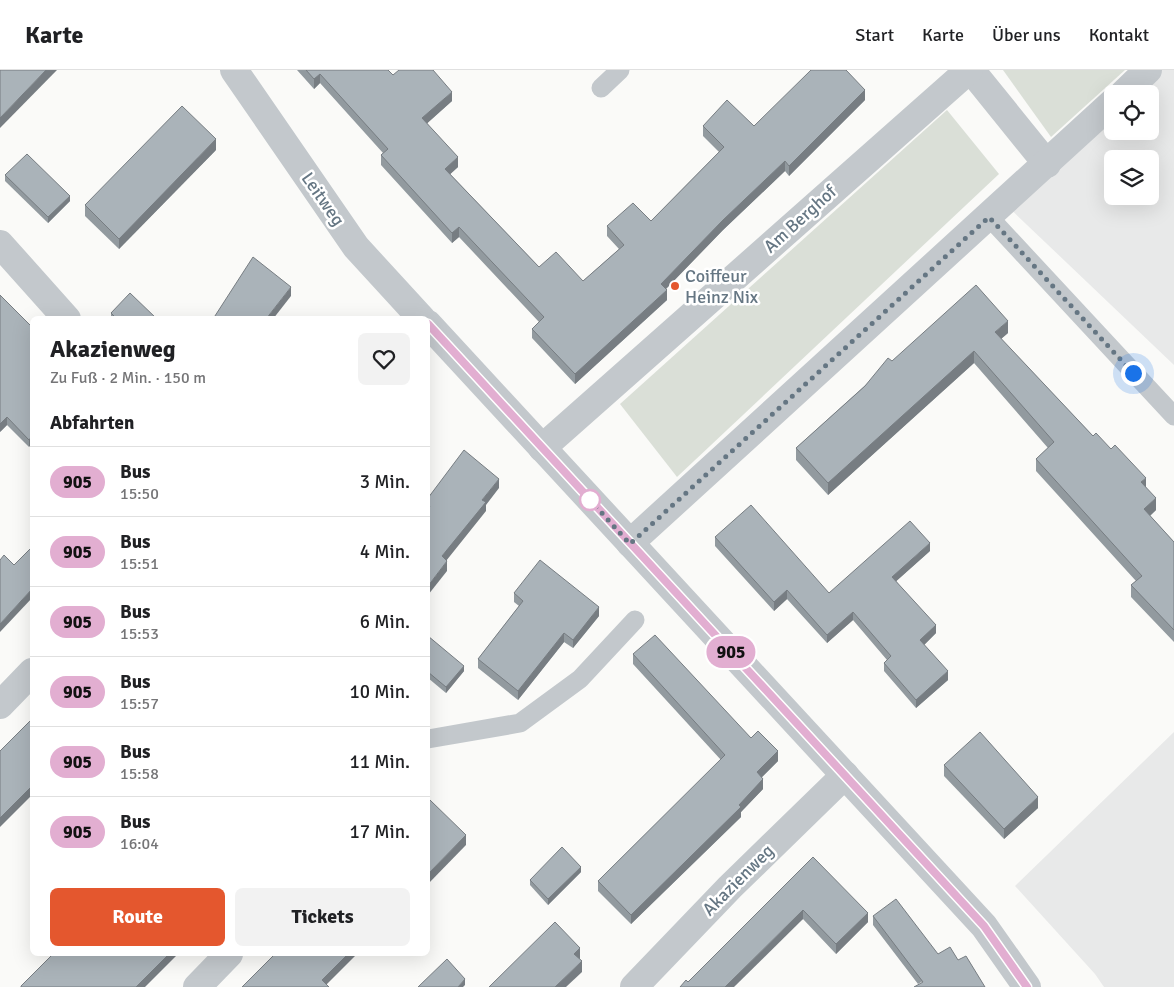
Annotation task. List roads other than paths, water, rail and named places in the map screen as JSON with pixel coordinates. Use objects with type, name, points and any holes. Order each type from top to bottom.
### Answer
[{"type":"street","name":"Leitweg","points":[[234,70],[356,247],[419,316]]},
{"type":"street","points":[[970,70],[1047,164]]},
{"type":"street","name":"Am Berghof","points":[[542,448],[970,70]]},
{"type":"street","points":[[1132,85],[1148,70]]},
{"type":"street","points":[[630,544],[1104,111]]},
{"type":"street","points":[[0,244],[64,316]]},
{"type":"street","points":[[430,326],[984,926],[1027,987]]},
{"type":"street","points":[[0,705],[30,674]]},
{"type":"street","name":"Akazienweg","points":[[634,987],[730,887],[845,775]]},
{"type":"street","points":[[197,987],[228,956]]},
{"type":"lane","points":[[600,88],[620,70]]},
{"type":"lane","points":[[989,217],[1174,416]]},
{"type":"lane","points":[[430,739],[520,723],[580,679],[635,620]]},
{"type":"place","name":"Coiffeur Heinz Nix","points":[[675,286]]}]
